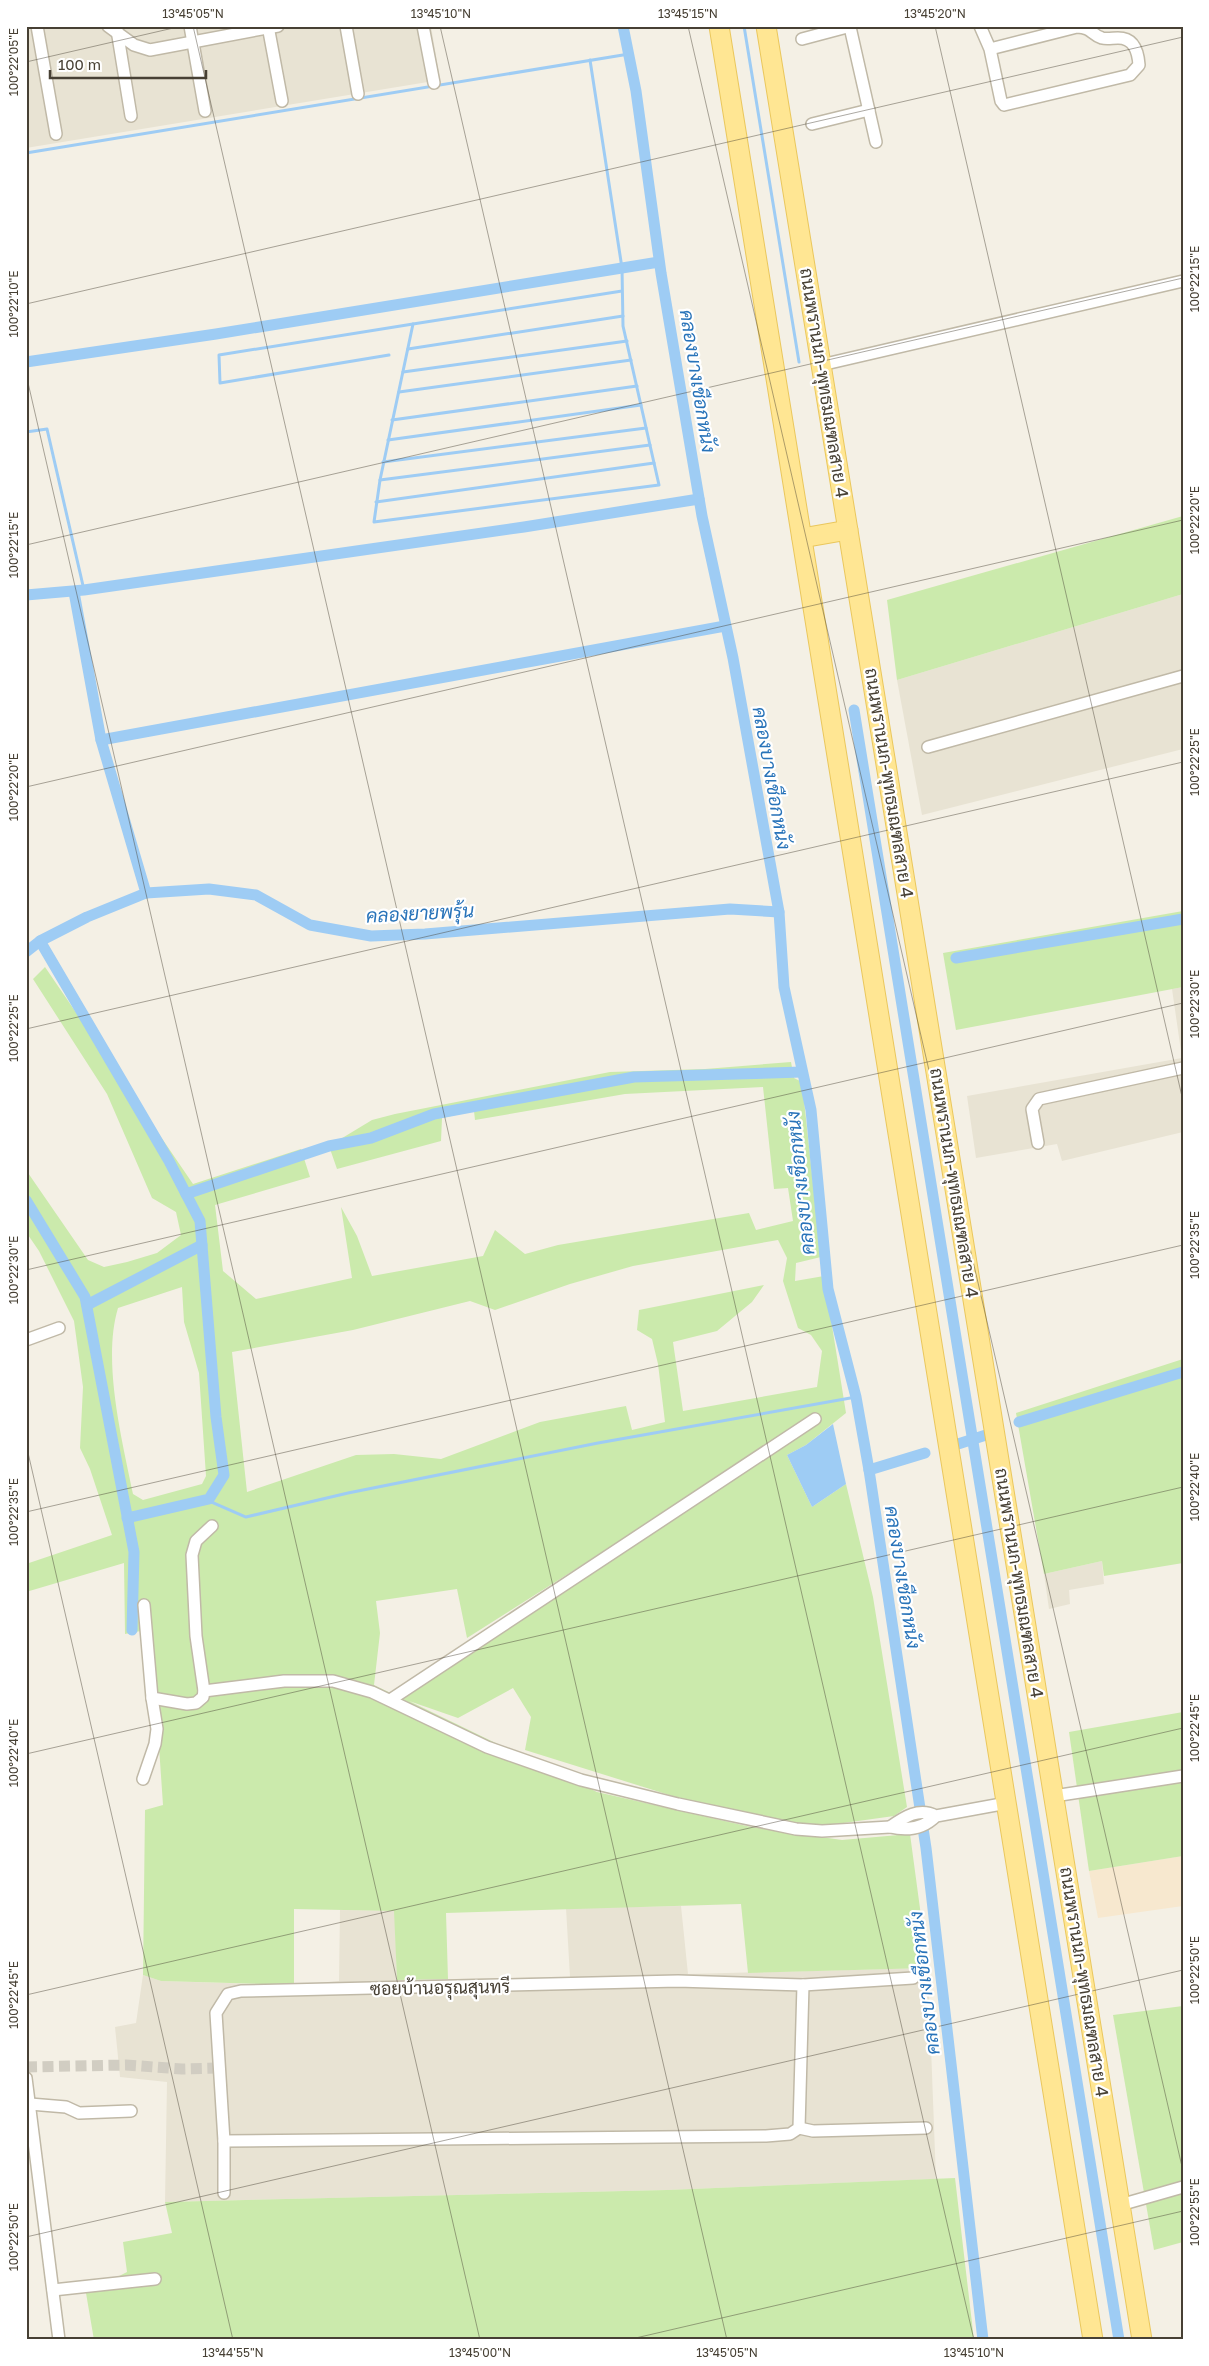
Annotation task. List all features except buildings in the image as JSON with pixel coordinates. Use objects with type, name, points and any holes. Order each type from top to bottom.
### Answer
[{"type":"main road","points":[[719,26],[1094,2340]]},
{"type":"main road","name":"ถนนพรานนก-พุทธมณฑลสาย 4","points":[[766,26],[1142,2340]]},
{"type":"main road","points":[[802,538],[848,530]]},
{"type":"street","points":[[37,26],[56,134]]},
{"type":"street","points":[[108,26],[117,30],[134,46],[150,50],[271,27],[282,102]]},
{"type":"street","points":[[190,26],[205,111]]},
{"type":"street","points":[[346,26],[358,94]]},
{"type":"street","points":[[423,26],[434,83]]},
{"type":"street","points":[[802,39],[850,26],[876,142]]},
{"type":"street","points":[[980,26],[990,49],[1000,101],[1004,105],[1130,76],[1139,65],[1138,51],[1131,42],[1123,38],[1102,38],[1089,28],[1077,27],[990,49]]},
{"type":"street","points":[[117,30],[131,116]]},
{"type":"street","points":[[812,124],[869,110]]},
{"type":"street","points":[[821,365],[1183,281]]},
{"type":"street","points":[[928,747],[1183,676]]},
{"type":"street","points":[[1038,1143],[1032,1109],[1038,1099],[1183,1068]]},
{"type":"street","points":[[26,1340],[59,1328]]},
{"type":"street","points":[[390,1700],[815,1418]]},
{"type":"street","points":[[152,1698],[187,1704],[196,1703],[201,1700],[204,1691],[196,1636],[192,1555],[196,1541],[212,1526]]},
{"type":"street","points":[[143,1779],[155,1744],[157,1729],[152,1698],[144,1605]]},
{"type":"street","points":[[204,1691],[284,1681],[324,1681],[356,1686],[390,1700],[487,1747],[556,1773],[614,1789],[796,1829],[822,1831],[896,1825],[916,1813],[932,1817],[1007,1803]]},
{"type":"street","points":[[1054,1796],[1183,1776]]},
{"type":"street","name":"ซอยบ้านอรุณสุนทรี","points":[[224,2193],[224,2141],[216,2014],[228,1994],[241,1991],[678,1981],[803,1985],[913,1978]]},
{"type":"street","points":[[799,2128],[803,1985]]},
{"type":"street","points":[[26,2078],[59,2340]]},
{"type":"street","points":[[30,2104],[66,2107],[79,2113],[132,2111]]},
{"type":"street","points":[[224,2141],[766,2136],[790,2134],[799,2128],[813,2131],[926,2128]]},
{"type":"street","points":[[1120,2205],[1183,2187]]},
{"type":"street","points":[[54,2290],[155,2278]]},
{"type":"shaded area","points":[[26,26],[431,26],[440,80],[26,148]]},
{"type":"shaded area","points":[[1183,594],[1183,749],[922,815],[897,680]]},
{"type":"shaded area","points":[[1183,987],[1183,1132],[1062,1161],[1057,1144],[976,1158],[967,1096],[1182,1058],[1172,989]]},
{"type":"shaded area","points":[[1102,1561],[1104,1584],[1069,1590],[1070,1604],[1049,1609],[1044,1574]]},
{"type":"shaded area","points":[[1183,1856],[1183,1906],[1098,1918],[1089,1871]]},
{"type":"shaded area","points":[[681,1906],[688,1974],[928,1968],[936,2179],[667,2190],[165,2202],[167,2082],[120,2077],[115,2027],[136,2023],[143,1975],[161,1981],[293,1985],[339,1981],[340,1910],[395,1911],[397,1980],[570,1977],[566,1908]]},
{"type":"green space","points":[[1183,516],[1183,594],[897,680],[887,600]]},
{"type":"green space","points":[[1183,911],[1183,987],[956,1030],[943,953]]},
{"type":"green space","points":[[45,967],[193,1184],[301,1149],[310,1177],[215,1205],[223,1271],[256,1299],[352,1278],[341,1207],[357,1236],[372,1276],[483,1256],[495,1230],[525,1254],[558,1245],[749,1213],[756,1230],[793,1221],[788,1188],[774,1189],[763,1087],[625,1094],[475,1120],[474,1111],[442,1118],[441,1141],[337,1169],[329,1146],[372,1120],[610,1072],[705,1069],[791,1062],[794,1078],[802,1082],[821,1257],[796,1263],[795,1281],[824,1276],[846,1413],[806,1445],[787,1455],[812,1507],[846,1484],[873,1597],[907,1807],[894,1816],[822,1826],[782,1821],[682,1799],[525,1750],[531,1717],[513,1688],[458,1718],[409,1701],[597,1792],[751,1827],[842,1840],[910,1834],[928,1968],[748,1973],[741,1904],[446,1913],[448,1979],[397,1980],[394,1911],[294,1909],[294,1985],[161,1981],[143,1975],[145,1810],[163,1805],[151,1629],[125,1634],[124,1563],[26,1592],[26,1564],[112,1535],[90,1469],[80,1448],[83,1387],[74,1321],[39,1251],[26,1232],[26,1170],[88,1260],[104,1267],[157,1253],[181,1235],[176,1212],[152,1198],[107,1094],[33,979]],"holes":[[[778,1240],[787,1258],[783,1281],[798,1328],[811,1335],[822,1351],[817,1387],[683,1411],[673,1342],[717,1331],[752,1302],[764,1285],[639,1310],[637,1330],[652,1339],[658,1364],[665,1422],[632,1430],[626,1406],[540,1422],[441,1459],[394,1454],[356,1455],[247,1492],[232,1352],[353,1330],[470,1301],[495,1310],[570,1284],[633,1266]],[[182,1287],[184,1322],[199,1373],[206,1476],[202,1484],[143,1500],[133,1494],[115,1401],[112,1352],[118,1308]],[[705,1487],[635,1543],[403,1699],[374,1685],[380,1633],[376,1601],[457,1589],[467,1638]]]},
{"type":"green space","points":[[1183,1359],[1183,1563],[1104,1576],[1102,1561],[1044,1574],[1016,1413]]},
{"type":"green space","points":[[1183,1712],[1183,1856],[1089,1871],[1069,1732]]},
{"type":"green space","points":[[1183,2006],[1183,2242],[1154,2250],[1113,2015]]},
{"type":"green space","points":[[955,2178],[974,2340],[94,2340],[86,2293],[127,2272],[123,2242],[172,2233],[165,2202],[667,2190]]},
{"type":"water","points":[[833,1424],[846,1484],[812,1507],[787,1455],[806,1445]]},
{"type":"waterway","name":"คลองบางเชือกหนัง","points":[[623,26],[636,91],[661,273],[702,516],[733,658],[779,912],[784,987],[811,1110],[828,1289],[856,1397],[869,1470],[926,1848],[983,2340]]},
{"type":"waterway","points":[[744,26],[799,362]]},
{"type":"waterway","points":[[26,153],[629,54]]},
{"type":"waterway","points":[[590,60],[622,268],[623,326],[659,485],[374,522],[380,480],[413,324],[622,291]]},
{"type":"waterway","points":[[26,362],[216,334],[659,262]]},
{"type":"waterway","points":[[408,349],[623,316]]},
{"type":"waterway","points":[[389,355],[220,383],[219,355],[413,324]]},
{"type":"waterway","points":[[403,372],[627,341]]},
{"type":"waterway","points":[[399,392],[631,360]]},
{"type":"waterway","points":[[392,420],[637,386]]},
{"type":"waterway","points":[[388,440],[641,405]]},
{"type":"waterway","points":[[383,462],[646,428]]},
{"type":"waterway","points":[[26,432],[47,429],[84,590]]},
{"type":"waterway","points":[[380,480],[650,445]]},
{"type":"waterway","points":[[376,502],[654,463]]},
{"type":"waterway","points":[[26,595],[84,590],[524,527],[699,499]]},
{"type":"waterway","points":[[74,592],[101,740],[146,893]]},
{"type":"waterway","points":[[101,740],[725,626]]},
{"type":"waterway","points":[[854,710],[1119,2340]]},
{"type":"waterway","name":"คลองยายพรุ้น","points":[[26,952],[40,941],[87,917],[146,893],[209,889],[256,895],[310,925],[371,936],[425,934],[730,909],[779,912]]},
{"type":"waterway","points":[[956,958],[1183,919]]},
{"type":"waterway","points":[[40,941],[169,1161],[200,1221],[216,1417],[224,1475],[209,1499],[127,1518]]},
{"type":"waterway","points":[[186,1194],[329,1146],[371,1138],[434,1114],[634,1077],[802,1072]]},
{"type":"waterway","points":[[26,1200],[85,1297],[134,1552],[132,1630]]},
{"type":"waterway","points":[[87,1305],[202,1245]]},
{"type":"waterway","points":[[1019,1422],[1183,1372]]},
{"type":"waterway","points":[[207,1500],[246,1517],[348,1493],[598,1443],[856,1397]]},
{"type":"waterway","points":[[958,1444],[986,1435]]},
{"type":"waterway","points":[[869,1470],[925,1453]]},
{"type":"tunnel","points":[[26,2067],[126,2065],[182,2069],[220,2068]]}]
